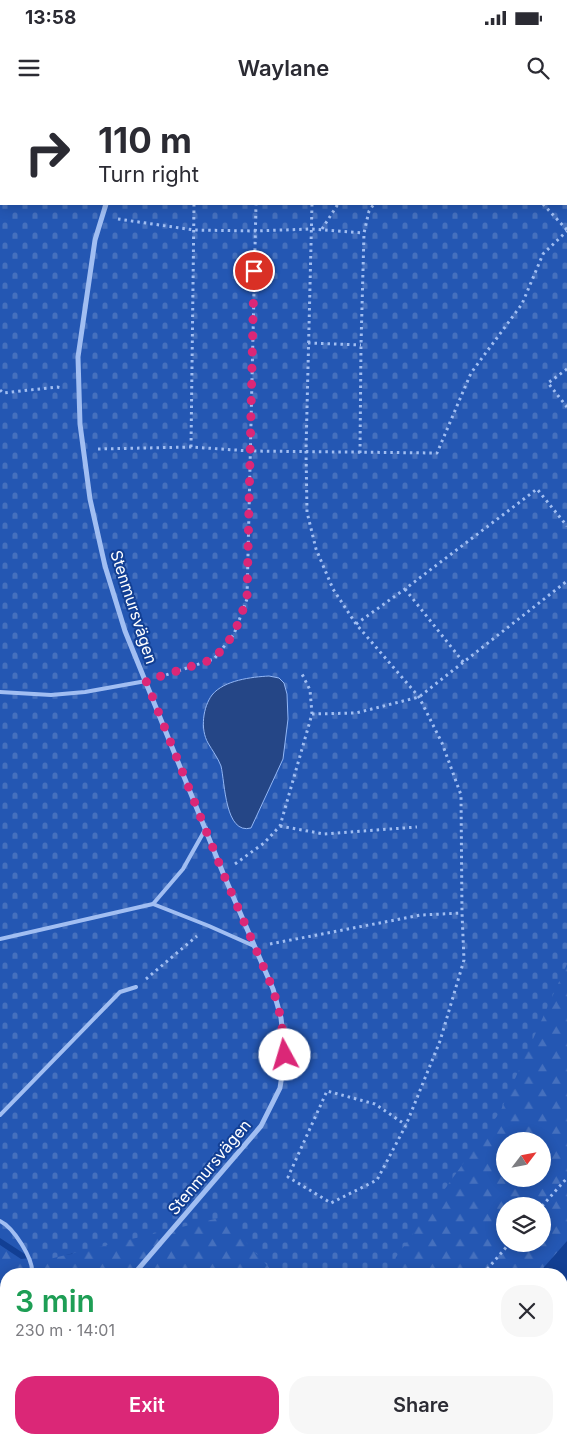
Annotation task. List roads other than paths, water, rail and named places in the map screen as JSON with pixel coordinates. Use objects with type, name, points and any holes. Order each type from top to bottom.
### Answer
[{"type":"street","name":"Stenmursvägen","points":[[106,205],[96,240],[78,357],[80,424],[90,499],[105,566],[125,631],[223,873],[273,989],[281,1018],[285,1055],[280,1088],[261,1126],[139,1268]]},
{"type":"lane","points":[[0,692],[50,695],[85,692],[146,681]]},
{"type":"lane","points":[[152,904],[182,869],[206,828]]},
{"type":"lane","points":[[0,938],[152,904],[209,926],[255,947]]},
{"type":"lane","points":[[0,1116],[120,992],[136,987]]},
{"type":"lane","points":[[0,1221],[4,1222],[20,1241],[33,1268]]}]
